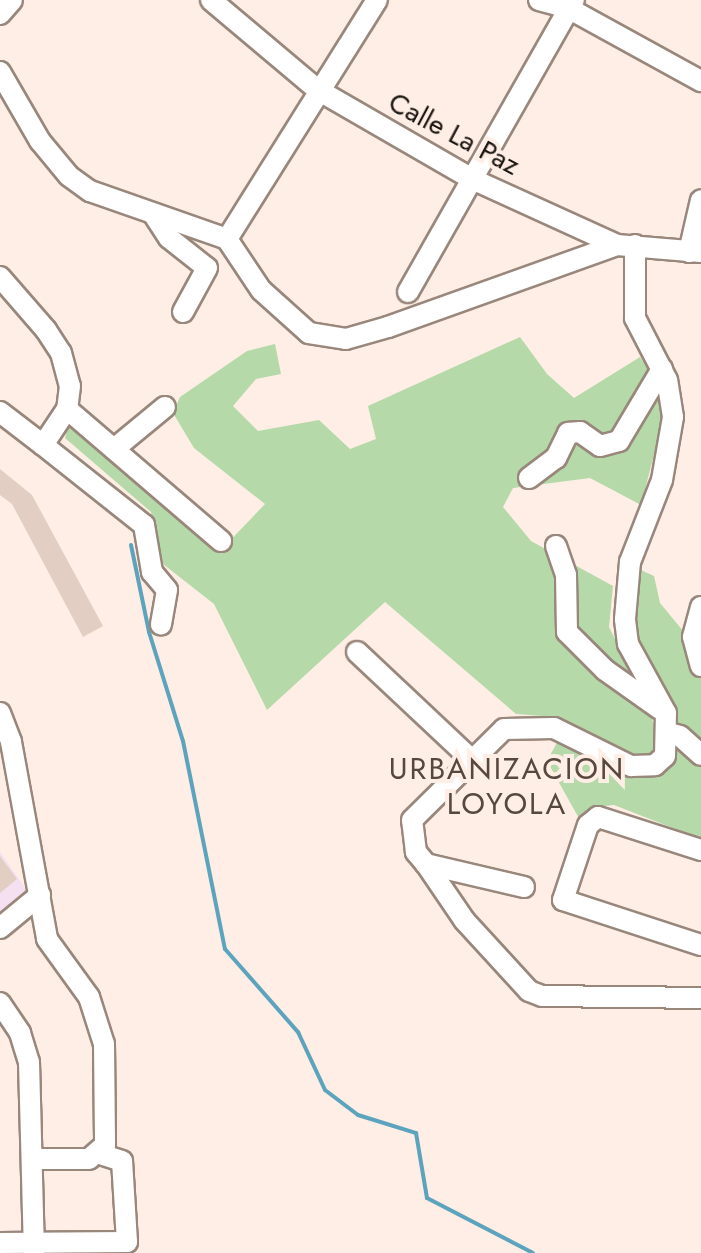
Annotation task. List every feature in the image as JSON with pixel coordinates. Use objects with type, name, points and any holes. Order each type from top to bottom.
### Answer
[{"type":"street","points":[[0,14],[12,0]]},
{"type":"street","name":"Calle La Paz","points":[[211,0],[318,90],[472,179],[626,245],[695,252]]},
{"type":"street","points":[[227,239],[377,0]]},
{"type":"street","points":[[539,0],[571,4],[701,81]]},
{"type":"street","points":[[408,292],[571,4]]},
{"type":"street","points":[[0,72],[40,141],[69,176],[90,191],[227,239],[283,313],[309,333],[346,339],[626,245],[635,318],[662,369],[672,397],[673,430],[662,480],[630,562],[625,619],[628,644],[667,723],[665,756],[644,767],[617,760],[554,728],[504,729],[470,758],[412,820],[416,852],[464,920],[529,991],[542,996],[701,998]]},
{"type":"street","points":[[695,252],[701,200]]},
{"type":"street","points":[[154,215],[169,238],[207,268],[183,312]]},
{"type":"street","points":[[0,277],[61,353],[70,386],[67,409],[43,445]]},
{"type":"street","points":[[529,478],[556,458],[568,433],[580,432],[600,446],[619,441],[662,369]]},
{"type":"street","points":[[114,449],[165,407]]},
{"type":"street","points":[[67,409],[221,541]]},
{"type":"street","points":[[0,412],[144,525],[152,572],[167,590],[161,624]]},
{"type":"street","points":[[556,546],[566,575],[567,632],[701,755]]},
{"type":"street","points":[[701,607],[693,637],[701,666]]},
{"type":"street","points":[[357,652],[470,758]]},
{"type":"street","points":[[0,713],[47,939],[100,1020],[107,1128],[100,1154]]},
{"type":"street","points":[[701,850],[598,817],[588,825],[563,900],[701,945]]},
{"type":"street","points":[[426,864],[524,887]]},
{"type":"street","points":[[0,928],[40,895]]},
{"type":"street","points":[[0,1003],[20,1033],[29,1062],[34,1248]]},
{"type":"street","points":[[0,1243],[34,1248],[127,1242],[122,1161],[100,1154],[33,1159]]},
{"type":"shaded area","points":[[0,852],[28,892],[0,916]]},
{"type":"green space","points":[[520,337],[547,374],[574,398],[640,357],[653,375],[665,412],[641,505],[590,478],[513,488],[503,507],[531,541],[613,586],[609,627],[648,705],[658,740],[652,753],[633,756],[555,717],[516,714],[385,602],[267,710],[214,604],[163,564],[151,512],[65,438],[69,423],[219,552],[265,504],[194,448],[173,413],[180,397],[247,351],[275,344],[281,374],[256,379],[233,406],[258,431],[319,420],[350,449],[376,439],[368,406]]},
{"type":"green space","points":[[634,567],[654,576],[660,603],[684,632],[701,627],[701,839],[614,805],[594,807],[581,822],[547,761],[560,737],[640,769],[677,732],[669,698],[642,655],[634,628]]},
{"type":"building","points":[[0,469],[32,495],[103,626],[83,637],[12,504],[0,495]]},
{"type":"building","points":[[0,856],[17,879],[0,893]]},
{"type":"waterway","points":[[131,545],[149,632],[183,741],[225,949],[298,1032],[325,1090],[358,1115],[416,1133],[427,1198],[533,1253]]},
{"type":"district","name":"URBANIZACION LOYOLA","points":[[507,786]]}]
